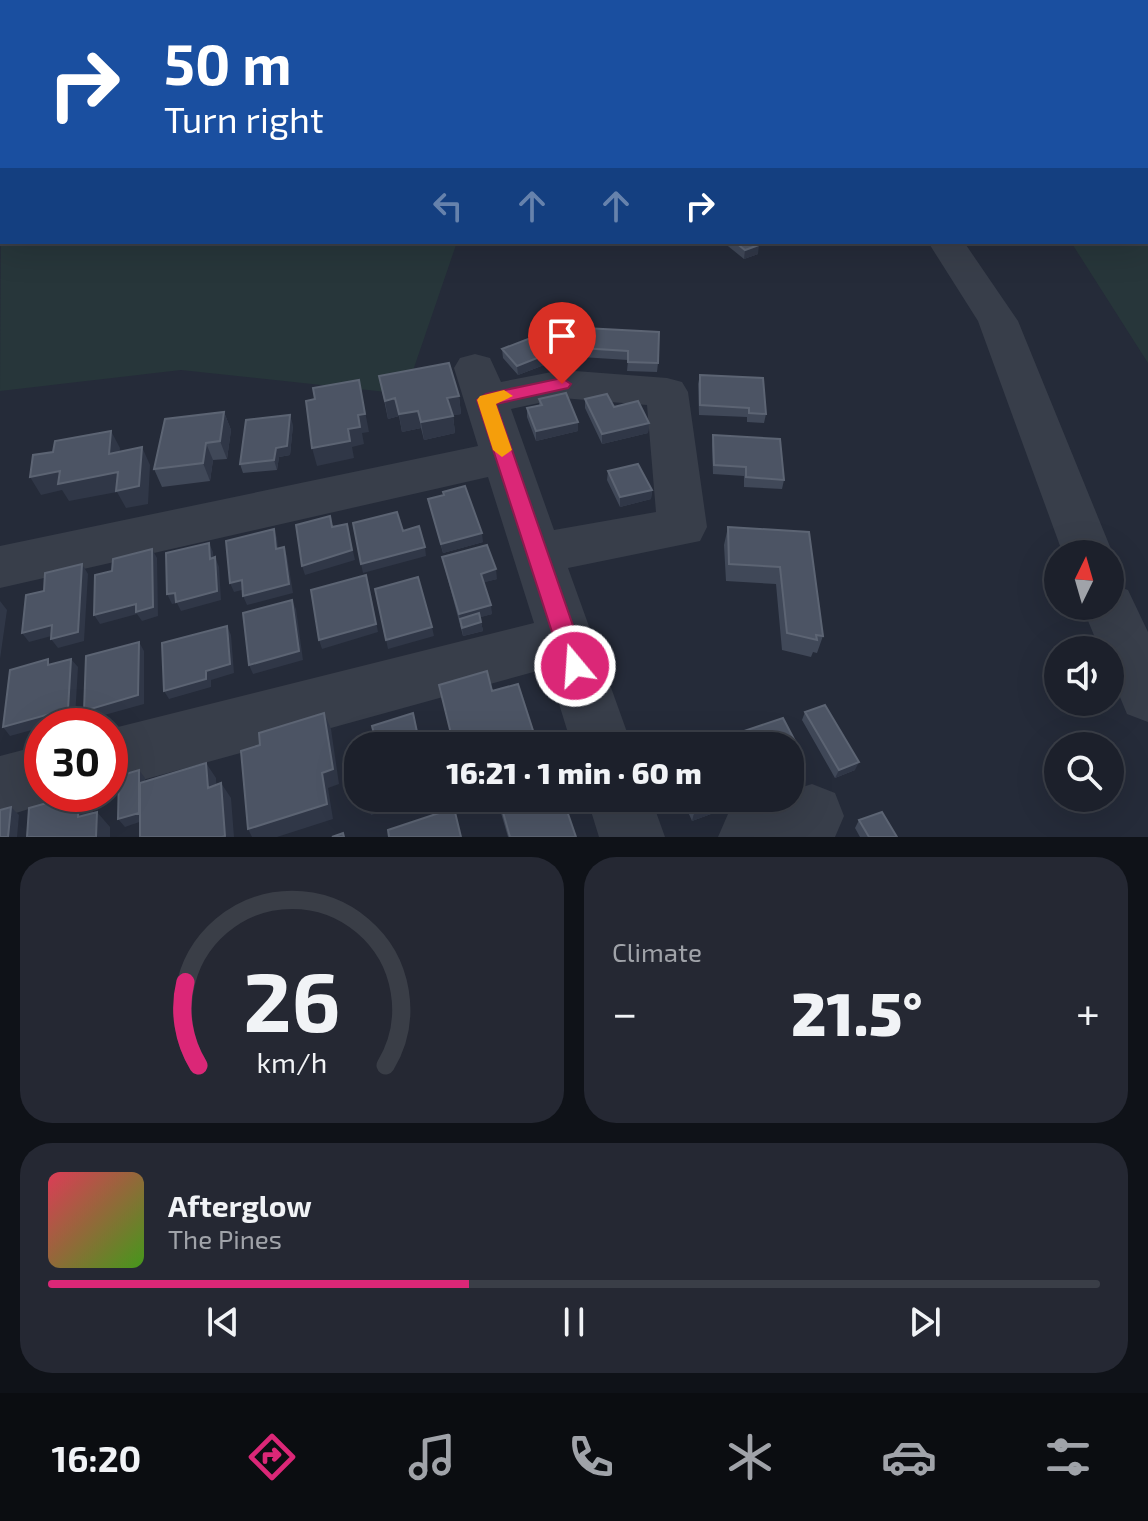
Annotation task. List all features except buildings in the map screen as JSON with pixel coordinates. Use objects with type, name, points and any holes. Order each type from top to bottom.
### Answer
[{"type":"street","points":[[947,244],[998,321],[1083,540]]},
{"type":"street","points":[[537,553],[682,527],[667,392],[562,384],[480,384],[597,732]]},
{"type":"street","points":[[0,567],[505,457]]},
{"type":"street","points":[[1115,620],[1148,695]]},
{"type":"street","points":[[128,754],[566,639]]},
{"type":"street","points":[[0,787],[24,781]]},
{"type":"street","points":[[624,812],[632,837]]},
{"type":"street","points":[[751,837],[812,816]]},
{"type":"shaded area","points":[[1,244],[456,244],[405,394],[181,370],[0,391]]},
{"type":"shaded area","points":[[1072,244],[1148,244],[1148,363]]},
{"type":"slow traffic","points":[[502,450],[486,400],[504,396]]},
{"type":"route","points":[[562,384],[486,400],[575,666]]}]
